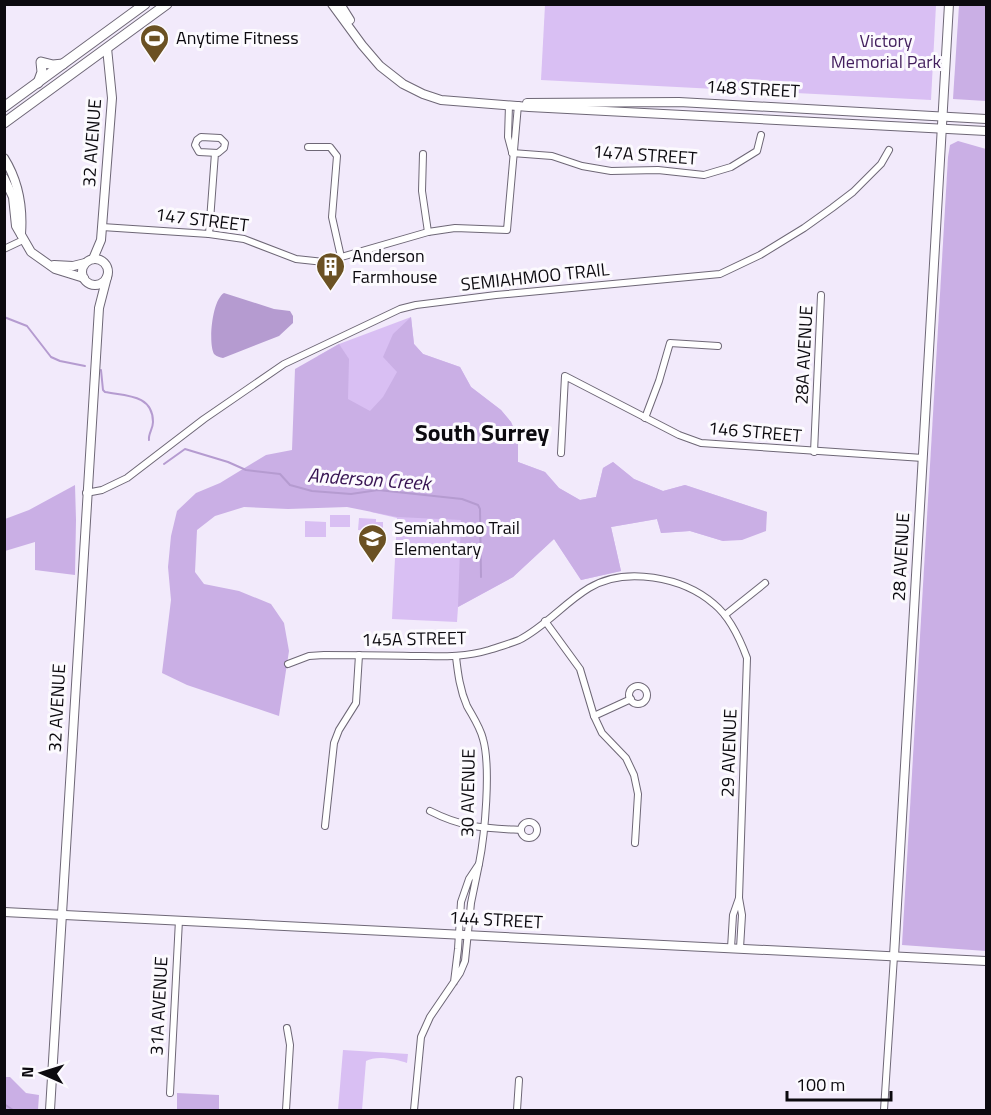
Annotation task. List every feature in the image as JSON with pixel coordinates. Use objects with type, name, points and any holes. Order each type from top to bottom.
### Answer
[{"type":"main road","points":[[106,48],[108,40],[130,24],[146,4]]},
{"type":"main road","points":[[4,107],[146,4]]},
{"type":"main road","points":[[4,123],[166,4]]},
{"type":"main road","points":[[38,83],[42,72],[41,62],[53,65],[65,63]]},
{"type":"street","name":"148 STREET","points":[[332,4],[380,66],[403,84],[432,97],[456,103],[987,131]]},
{"type":"street","name":"148 STREET","points":[[340,4],[380,66]]},
{"type":"street","name":"28 AVENUE","points":[[884,1110],[949,4]]},
{"type":"street","name":"32 AVENUE","points":[[105,263],[101,240],[112,98],[106,48]]},
{"type":"street","name":"148 STREET","points":[[513,105],[530,102],[679,102],[987,119]]},
{"type":"street","points":[[512,153],[508,137],[513,105]]},
{"type":"street","name":"147A STREET","points":[[512,153],[552,156],[582,166],[611,171],[658,170],[704,175],[731,167],[757,151],[761,135]]},
{"type":"street","points":[[203,137],[222,139],[225,143],[224,148],[221,153],[215,153],[199,152],[195,147],[196,140],[203,137]]},
{"type":"street","points":[[308,147],[330,147],[337,156],[332,217],[341,257]]},
{"type":"street","name":"SEMIAHMOO TRAIL","points":[[86,493],[102,490],[128,478],[204,419],[285,364],[400,309],[496,295],[720,274],[760,255],[832,208],[853,192],[881,164],[889,150]]},
{"type":"street","points":[[209,234],[215,153]]},
{"type":"street","name":"147 STREET","points":[[102,227],[209,234],[244,239],[296,259],[324,262],[428,232],[455,228],[507,230],[512,153]]},
{"type":"street","points":[[423,154],[422,191],[428,232]]},
{"type":"street","points":[[4,158],[12,171],[20,195],[22,238]]},
{"type":"street","points":[[4,178],[13,197],[16,223],[22,238],[34,255],[47,264],[55,269],[99,284],[107,277],[108,270],[105,263],[99,259],[73,266],[47,264]]},
{"type":"street","points":[[4,249],[22,238]]},
{"type":"street","name":"32 AVENUE","points":[[89,261],[101,240]]},
{"type":"street","points":[[86,280],[82,271],[89,261]]},
{"type":"street","name":"32 AVENUE","points":[[50,1110],[86,493],[99,308],[107,277]]},
{"type":"street","name":"32 AVENUE","points":[[86,280],[94,287],[99,308]]},
{"type":"street","name":"28A AVENUE","points":[[814,452],[821,295]]},
{"type":"street","points":[[645,418],[670,343],[718,346]]},
{"type":"street","name":"146 STREET","points":[[561,453],[565,376],[679,435],[701,443],[923,458]]},
{"type":"street","name":"145A STREET","points":[[288,664],[318,655],[456,657],[487,651],[520,639],[590,587],[627,576],[670,582],[690,590],[713,603],[724,615]]},
{"type":"street","points":[[724,615],[765,583]]},
{"type":"street","name":"29 AVENUE","points":[[724,615],[740,641],[747,658],[739,898],[742,915],[735,948]]},
{"type":"street","points":[[545,621],[580,669],[594,717],[606,739],[626,758],[636,782],[635,843]]},
{"type":"street","points":[[324,826],[334,743],[339,729],[356,703],[359,655]]},
{"type":"street","name":"30 AVENUE","points":[[456,657],[459,686],[483,737],[487,762],[479,864],[464,935]]},
{"type":"street","points":[[594,717],[631,699]]},
{"type":"street","points":[[430,811],[459,824],[521,830]]},
{"type":"street","name":"30 AVENUE","points":[[414,1110],[422,1037],[430,1017],[454,982],[465,961],[463,897],[469,879],[479,864]]},
{"type":"street","points":[[463,897],[472,898]]},
{"type":"street","name":"144 STREET","points":[[4,912],[987,961]]},
{"type":"street","name":"31A AVENUE","points":[[170,1093],[179,920]]},
{"type":"street","points":[[286,1110],[290,1046],[287,1028]]},
{"type":"street","points":[[518,1110],[519,1080]]},
{"type":"green space","name":"Victory Memorial Park","points":[[545,5],[936,5],[931,100],[541,80]]},
{"type":"green space","points":[[411,317],[414,344],[423,354],[460,367],[471,387],[501,410],[511,422],[518,438],[518,462],[545,472],[559,488],[580,500],[596,497],[603,468],[613,462],[634,479],[663,491],[685,485],[767,512],[723,541],[690,531],[661,533],[657,519],[611,527],[621,571],[581,580],[554,539],[513,577],[458,607],[457,622],[392,619],[397,518],[371,512],[318,356],[339,344]]},
{"type":"green space","points":[[330,515],[350,515],[350,527],[330,527]]},
{"type":"green space","points":[[359,518],[376,519],[376,522],[383,522],[383,528],[378,528],[377,531],[358,530]]},
{"type":"green space","points":[[305,521],[326,522],[326,537],[305,537]]},
{"type":"green space","points":[[343,1050],[408,1054],[407,1063],[380,1058],[366,1061],[362,1110],[338,1110]]},
{"type":"shaded area","points":[[959,5],[986,5],[986,101],[953,99]]},
{"type":"shaded area","points":[[958,141],[986,149],[986,951],[902,945],[948,157],[950,145]]},
{"type":"shaded area","points":[[224,293],[274,309],[290,311],[293,323],[279,336],[223,358],[217,356],[212,349],[212,322],[217,304]]},
{"type":"shaded area","points":[[411,317],[414,344],[423,354],[460,367],[471,387],[501,410],[511,422],[518,438],[518,462],[545,472],[559,488],[580,500],[596,497],[603,468],[613,462],[634,479],[663,491],[685,485],[767,512],[766,531],[742,540],[723,541],[690,531],[661,533],[657,519],[611,527],[621,571],[581,580],[554,539],[513,577],[458,607],[461,520],[397,517],[347,507],[288,509],[244,507],[215,516],[197,530],[195,572],[204,584],[239,591],[271,604],[284,623],[289,651],[279,716],[187,685],[162,673],[171,600],[168,567],[171,536],[177,511],[196,493],[220,483],[266,455],[292,450],[295,369],[339,344],[349,359],[348,399],[370,411],[383,397],[397,372],[383,357],[393,334]]},
{"type":"shaded area","points":[[75,485],[75,575],[35,570],[35,542],[5,551],[5,519],[29,510]]},
{"type":"shaded area","points":[[5,1077],[10,1077],[26,1093],[39,1095],[38,1110],[5,1110]]},
{"type":"shaded area","points":[[177,1093],[219,1095],[219,1110],[177,1110]]},
{"type":"waterway","name":"Anderson Creek","points":[[4,317],[27,326],[51,357],[85,366]]},
{"type":"waterway","name":"Anderson Creek","points":[[101,370],[105,392],[136,398],[148,406],[153,422],[149,440]]},
{"type":"waterway","name":"Anderson Creek","points":[[164,464],[185,449],[246,470],[280,474],[290,485],[312,491],[351,494],[378,490],[462,499],[478,505],[480,509],[481,577]]},
{"type":"waterway","points":[[4,1104],[13,1110]]},
{"type":"place","name":"Anytime Fitness","points":[[155,64]]},
{"type":"place","name":"Anderson Farmhouse","points":[[331,292]]},
{"type":"place","name":"Semiahmoo Trail Elementary","points":[[373,564]]},
{"type":"district","name":"South Surrey","points":[[482,433]]}]
